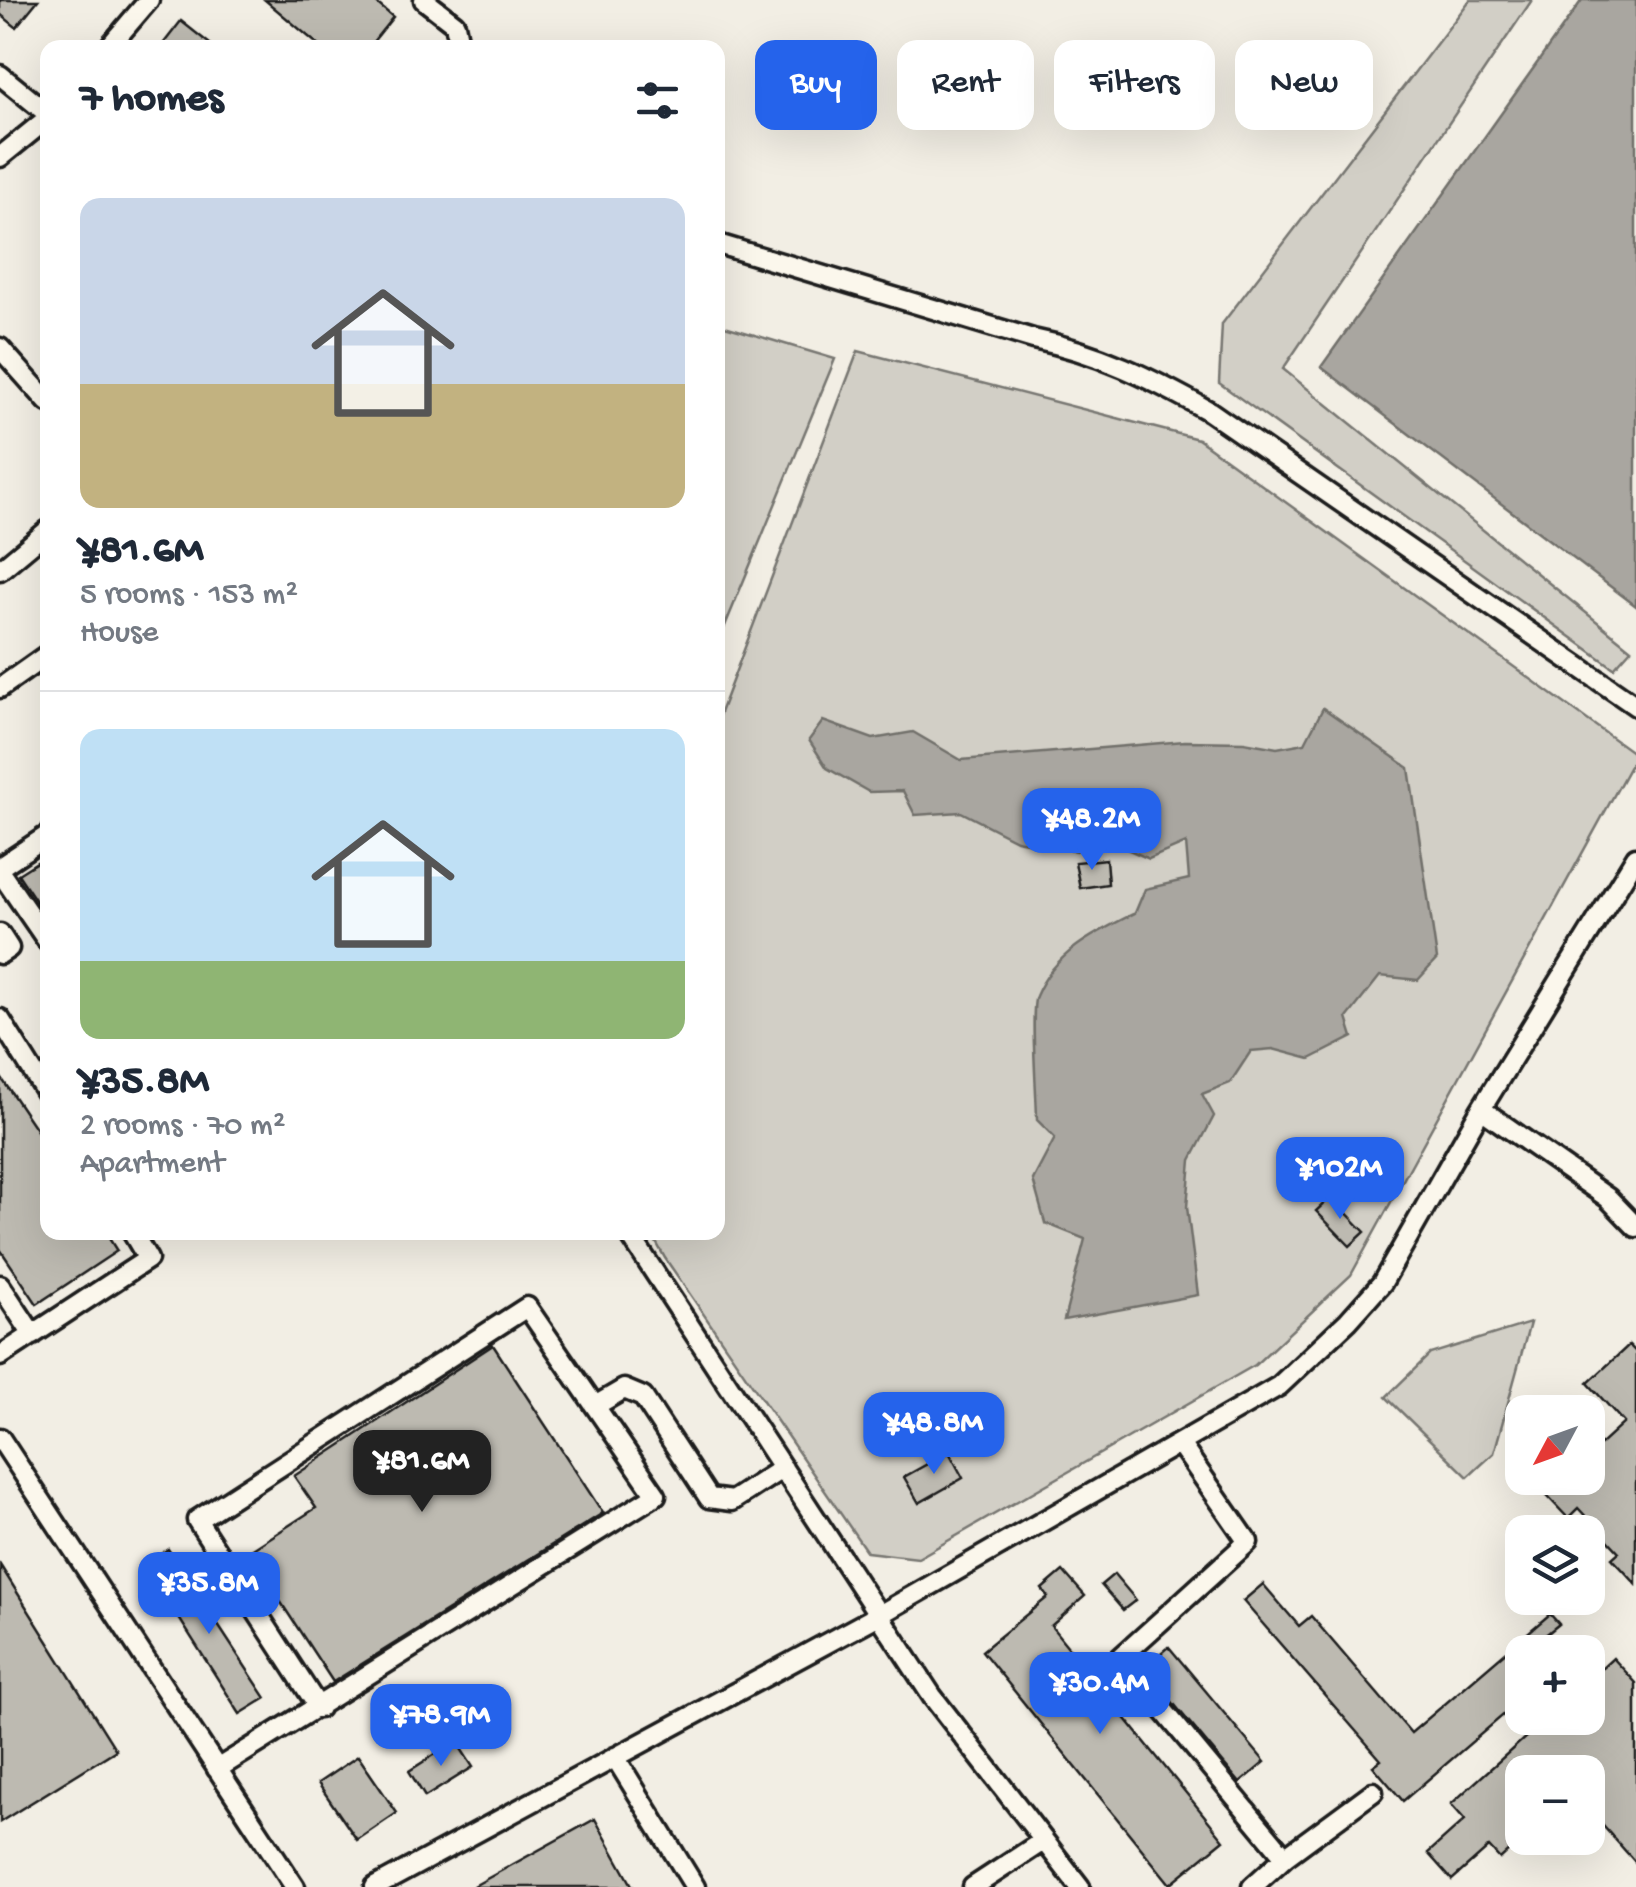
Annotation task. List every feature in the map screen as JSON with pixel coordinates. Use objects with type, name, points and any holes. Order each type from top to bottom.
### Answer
[{"type":"street","points":[[115,40],[149,0]]},
{"type":"street","points":[[424,0],[455,24],[458,40]]},
{"type":"street","points":[[0,75],[40,109]]},
{"type":"street","points":[[0,157],[40,123]]},
{"type":"street","points":[[725,246],[1069,346],[1112,360],[1168,387],[1209,411],[1636,706]]},
{"type":"street","points":[[0,348],[40,393]]},
{"type":"street","points":[[0,570],[40,537]]},
{"type":"street","points":[[0,688],[40,660]]},
{"type":"street","points":[[40,841],[0,870],[40,930]]},
{"type":"street","points":[[375,1887],[879,1615],[1279,1386],[1382,1283],[1481,1110],[1636,857]]},
{"type":"street","points":[[0,934],[9,948],[0,954]]},
{"type":"street","points":[[0,1019],[40,1083]]},
{"type":"street","points":[[1481,1110],[1608,1198],[1636,1227]]},
{"type":"street","points":[[0,1356],[148,1258],[137,1240]]},
{"type":"street","points":[[633,1240],[932,1696],[1080,1887]]},
{"type":"street","points":[[0,1285],[33,1335]]},
{"type":"street","points":[[217,1769],[319,1708],[656,1495],[527,1306],[197,1520],[319,1708]]},
{"type":"street","points":[[595,1406],[624,1389],[643,1397],[709,1498],[732,1501],[783,1468]]},
{"type":"street","points":[[0,1438],[295,1887]]},
{"type":"street","points":[[1180,1444],[1248,1542],[1120,1658],[1286,1856]]},
{"type":"street","points":[[616,1757],[695,1887]]},
{"type":"street","points":[[1252,1887],[1286,1856],[1373,1792]]},
{"type":"street","points":[[974,1887],[1043,1842]]},
{"type":"shaded area","points":[[1470,0],[1532,0],[1283,369],[1631,649],[1614,668],[1219,383],[1222,324]]},
{"type":"shaded area","points":[[1582,0],[1636,0],[1636,606],[1321,367]]},
{"type":"shaded area","points":[[725,326],[835,359],[725,626]]},
{"type":"shaded area","points":[[858,351],[1198,439],[1636,755],[1351,1275],[1255,1365],[918,1558],[867,1552],[655,1240],[725,1240],[725,700]]},
{"type":"shaded area","points":[[1323,708],[1409,768],[1437,959],[1418,980],[1380,976],[1347,1018],[1353,1037],[1310,1059],[1273,1049],[1251,1051],[1230,1083],[1202,1094],[1214,1116],[1191,1160],[1187,1207],[1198,1295],[1064,1320],[1085,1239],[1045,1223],[1033,1180],[1055,1138],[1037,1120],[1036,996],[1065,956],[1091,936],[1135,913],[1145,889],[1189,879],[1186,843],[1149,859],[1100,837],[1076,851],[1016,840],[961,812],[915,815],[903,791],[869,792],[827,768],[809,740],[823,721],[873,739],[913,732],[961,760],[1185,741],[1244,742],[1277,748],[1305,743]]},
{"type":"shaded area","points":[[1530,1323],[1510,1395],[1505,1395],[1505,1413],[1494,1453],[1468,1477],[1386,1397],[1430,1354]]},
{"type":"building","points":[[0,0],[38,0],[16,27],[0,14]]},
{"type":"building","points":[[265,0],[373,0],[393,17],[374,40],[312,40]]},
{"type":"building","points":[[181,21],[205,40],[166,40]]},
{"type":"building","points":[[1106,859],[1108,884],[1080,888],[1075,862]]},
{"type":"building","points":[[40,860],[40,907],[18,874]]},
{"type":"building","points":[[0,1076],[40,1135],[40,1240],[110,1240],[117,1251],[37,1304],[0,1249]]},
{"type":"building","points":[[1331,1197],[1365,1232],[1350,1246],[1316,1211]]},
{"type":"building","points":[[493,1345],[603,1513],[333,1682],[248,1552],[316,1508],[294,1476]]},
{"type":"building","points":[[1629,1345],[1636,1352],[1636,1584],[1612,1558],[1619,1552],[1605,1537],[1605,1515],[1585,1515],[1578,1508],[1565,1515],[1546,1495],[1605,1495],[1605,1440],[1624,1423],[1605,1402],[1605,1395],[1599,1395],[1588,1383]]},
{"type":"building","points":[[949,1452],[963,1478],[919,1503],[904,1477]]},
{"type":"building","points":[[168,1549],[266,1698],[240,1714],[163,1593],[173,1587],[155,1558]]},
{"type":"building","points":[[0,1565],[116,1750],[0,1822]]},
{"type":"building","points":[[1063,1571],[1085,1596],[1051,1626],[1224,1840],[1170,1884],[982,1651],[1048,1597],[1042,1589]]},
{"type":"building","points":[[1114,1574],[1136,1600],[1123,1610],[1101,1585]]},
{"type":"building","points":[[1263,1584],[1299,1626],[1311,1616],[1411,1733],[1505,1653],[1505,1714],[1403,1801],[1373,1766],[1381,1760],[1243,1601]]},
{"type":"building","points":[[1549,1615],[1559,1624],[1546,1635],[1525,1635]]},
{"type":"building","points":[[1169,1647],[1265,1762],[1240,1783],[1144,1668]]},
{"type":"building","points":[[1613,1658],[1636,1683],[1636,1863],[1605,1828],[1605,1755],[1506,1755],[1528,1735],[1605,1735],[1605,1665]]},
{"type":"building","points":[[456,1741],[473,1767],[425,1797],[409,1771]]},
{"type":"building","points":[[358,1756],[397,1813],[357,1840],[318,1783]]},
{"type":"building","points":[[1505,1756],[1505,1854],[1500,1859],[1489,1847],[1452,1880],[1428,1853],[1465,1820],[1451,1804]]},
{"type":"building","points":[[595,1819],[633,1887],[472,1887]]}]
